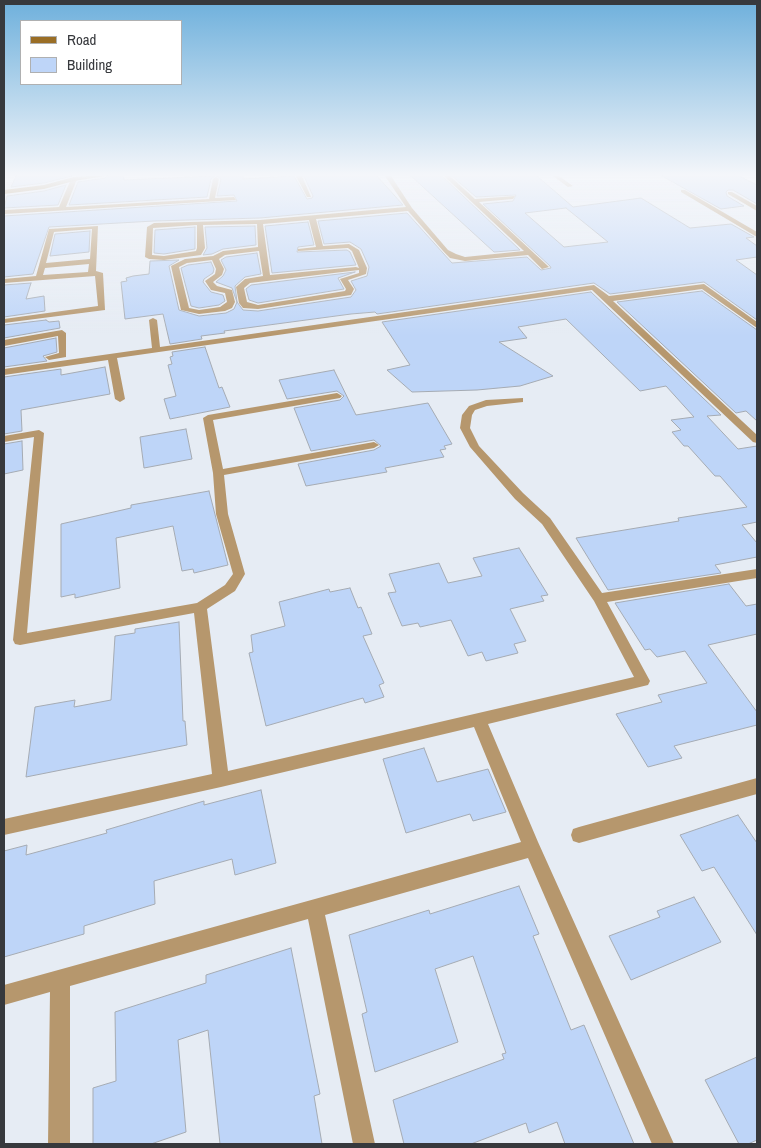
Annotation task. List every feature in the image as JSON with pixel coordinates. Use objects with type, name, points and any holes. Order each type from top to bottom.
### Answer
[{"type":"street","points":[[40,278],[51,230],[57,230]]},
{"type":"street","points":[[92,274],[96,230]]},
{"type":"street","points":[[150,230],[148,253],[150,257],[164,258],[198,253],[201,248],[200,230]]},
{"type":"street","points":[[261,230],[267,278]]},
{"type":"street","points":[[315,230],[320,248]]},
{"type":"street","points":[[428,230],[446,251],[453,256],[465,259],[530,253]]},
{"type":"street","points":[[504,230],[545,267]]},
{"type":"street","points":[[218,247],[252,244]]},
{"type":"street","points":[[300,250],[349,246],[355,250],[363,268],[362,274],[344,279],[350,289],[348,294],[267,306],[246,306],[243,303],[240,287],[248,281],[363,268]]},
{"type":"street","points":[[201,248],[209,248]]},
{"type":"street","points":[[215,258],[220,268],[218,275],[209,280],[214,288],[229,292],[230,306],[200,312],[185,310],[175,266],[185,261],[215,258],[223,253],[262,249]]},
{"type":"street","points":[[42,266],[94,261]]},
{"type":"street","points":[[4,281],[99,273],[102,308],[4,321]]},
{"type":"street","points":[[607,299],[704,286],[757,326]]},
{"type":"street","points":[[4,372],[112,355],[240,339],[594,288],[757,440]]},
{"type":"street","points":[[153,320],[156,349]]},
{"type":"street","points":[[4,343],[62,333],[64,354],[4,364]]},
{"type":"street","points":[[112,355],[120,399]]},
{"type":"street","points":[[4,439],[39,433],[20,640],[200,607],[230,588],[239,574],[222,514],[218,473],[208,418],[337,396]]},
{"type":"street","points":[[4,827],[221,780],[643,681],[599,598],[546,521],[519,496],[475,447],[465,428],[467,415],[472,408],[486,403],[520,400]]},
{"type":"street","points":[[218,473],[374,445]]},
{"type":"street","points":[[599,598],[757,573]]},
{"type":"street","points":[[200,607],[221,780]]},
{"type":"street","points":[[478,719],[532,848],[663,1144]]},
{"type":"street","points":[[579,835],[755,790]]},
{"type":"street","points":[[4,995],[532,848]]},
{"type":"street","points":[[314,908],[364,1144]]},
{"type":"street","points":[[58,1144],[60,979]]},
{"type":"building","points":[[4,230],[48,230],[33,274],[4,277]]},
{"type":"building","points":[[155,230],[195,230],[195,249],[164,254],[154,253]]},
{"type":"building","points":[[205,230],[255,230],[256,245],[223,249],[212,254],[203,255],[207,248]]},
{"type":"building","points":[[266,230],[310,230],[314,245],[298,247],[297,252],[347,250],[350,252],[356,265],[272,273]]},
{"type":"building","points":[[320,230],[422,230],[452,263],[527,257],[541,270],[551,268],[511,230],[544,230],[564,247],[608,242],[593,230],[741,230],[754,237],[746,238],[757,246],[757,257],[736,260],[757,275],[757,320],[704,282],[610,294],[594,283],[377,314],[375,312],[351,314],[224,331],[225,333],[201,336],[202,339],[170,344],[163,314],[125,319],[121,282],[127,281],[126,278],[133,276],[149,274],[150,261],[179,260],[169,266],[179,310],[199,316],[226,313],[234,309],[237,302],[243,310],[258,311],[351,297],[356,290],[351,281],[367,276],[369,267],[361,249],[350,242],[324,244]]},
{"type":"building","points":[[470,230],[498,230],[520,250],[494,252]]},
{"type":"building","points":[[90,231],[89,252],[50,256],[55,234]]},
{"type":"building","points":[[257,253],[261,274],[245,277],[235,286],[237,302],[232,288],[216,282],[223,276],[226,270],[221,260],[226,257]]},
{"type":"building","points":[[211,262],[214,269],[213,273],[204,279],[203,282],[211,292],[223,295],[225,301],[219,305],[199,308],[191,306],[181,268],[188,265]]},
{"type":"building","points":[[355,272],[338,278],[344,289],[258,303],[249,300],[246,289],[251,285]]},
{"type":"building","points":[[31,283],[26,299],[44,296],[45,311],[4,317],[4,285]]},
{"type":"building","points":[[702,291],[757,330],[757,421],[746,411],[736,413],[617,302]]},
{"type":"building","points":[[591,292],[721,415],[707,416],[738,449],[757,446],[757,522],[742,525],[757,543],[757,557],[715,565],[721,573],[608,590],[576,538],[679,521],[678,518],[747,507],[720,476],[715,476],[688,446],[684,446],[672,432],[681,430],[671,420],[694,417],[666,386],[640,391],[566,319],[518,327],[527,338],[499,342],[553,376],[520,386],[477,390],[412,392],[387,370],[410,365],[382,322]]},
{"type":"building","points":[[46,320],[49,322],[59,321],[60,328],[4,338],[4,325]]},
{"type":"building","points":[[56,338],[57,352],[43,356],[47,361],[4,367],[4,348]]},
{"type":"building","points":[[205,347],[219,388],[222,387],[230,407],[170,419],[164,399],[176,396],[168,365],[172,364],[170,357],[173,356],[172,352]]},
{"type":"building","points":[[105,367],[110,394],[21,410],[22,431],[4,434],[4,377],[61,369],[61,375]]},
{"type":"building","points":[[334,370],[356,415],[428,403],[452,444],[444,446],[446,449],[440,450],[444,457],[385,468],[387,472],[306,486],[298,464],[374,450],[381,446],[374,440],[311,451],[294,408],[340,400],[344,396],[337,391],[287,399],[279,380]]},
{"type":"building","points":[[186,429],[192,459],[144,468],[140,437]]},
{"type":"building","points":[[22,441],[23,470],[4,474],[4,444]]},
{"type":"building","points":[[209,491],[228,565],[194,573],[193,569],[182,571],[173,526],[116,538],[120,588],[75,598],[75,594],[61,597],[61,524],[131,508],[131,505]]},
{"type":"building","points":[[519,548],[548,595],[541,596],[544,601],[510,609],[526,641],[514,644],[518,653],[486,661],[482,652],[468,656],[451,620],[420,627],[418,623],[402,626],[388,593],[396,592],[389,574],[439,563],[448,583],[482,576],[473,558]]},
{"type":"building","points":[[729,584],[746,606],[757,604],[757,634],[708,645],[757,712],[757,725],[674,746],[682,758],[648,767],[616,714],[662,702],[658,695],[707,683],[685,651],[657,657],[650,649],[645,650],[615,603]]},
{"type":"building","points":[[350,588],[358,608],[361,607],[372,634],[363,636],[384,683],[379,685],[384,697],[365,703],[363,698],[266,726],[249,653],[253,652],[251,635],[285,626],[279,602],[329,589],[330,592]]},
{"type":"building","points":[[179,622],[183,721],[185,721],[187,745],[26,777],[35,707],[75,700],[74,707],[111,700],[115,636],[135,633],[135,629]]},
{"type":"building","points":[[424,748],[437,782],[488,769],[506,812],[473,821],[470,814],[406,833],[383,759]]},
{"type":"building","points":[[261,790],[276,863],[235,875],[232,859],[154,881],[155,904],[84,926],[84,934],[4,957],[4,851],[27,845],[26,855],[107,833],[106,830],[204,801],[204,805]]},
{"type":"building","points":[[738,815],[757,843],[757,935],[714,867],[702,871],[680,835]]},
{"type":"building","points":[[519,886],[539,934],[533,936],[571,1030],[584,1025],[634,1144],[565,1144],[557,1122],[529,1133],[526,1123],[471,1144],[404,1144],[393,1100],[504,1059],[502,1054],[506,1053],[473,956],[435,969],[458,1042],[375,1072],[362,1014],[367,1012],[349,935],[429,910],[430,914]]},
{"type":"building","points":[[694,897],[721,942],[631,980],[609,936],[660,917],[657,911]]},
{"type":"building","points":[[291,948],[320,1094],[314,1096],[322,1144],[220,1144],[208,1030],[178,1040],[186,1132],[151,1144],[93,1144],[93,1088],[116,1081],[115,1012],[206,983],[206,975]]},
{"type":"building","points":[[757,1057],[757,1140],[748,1144],[739,1144],[705,1080]]}]
